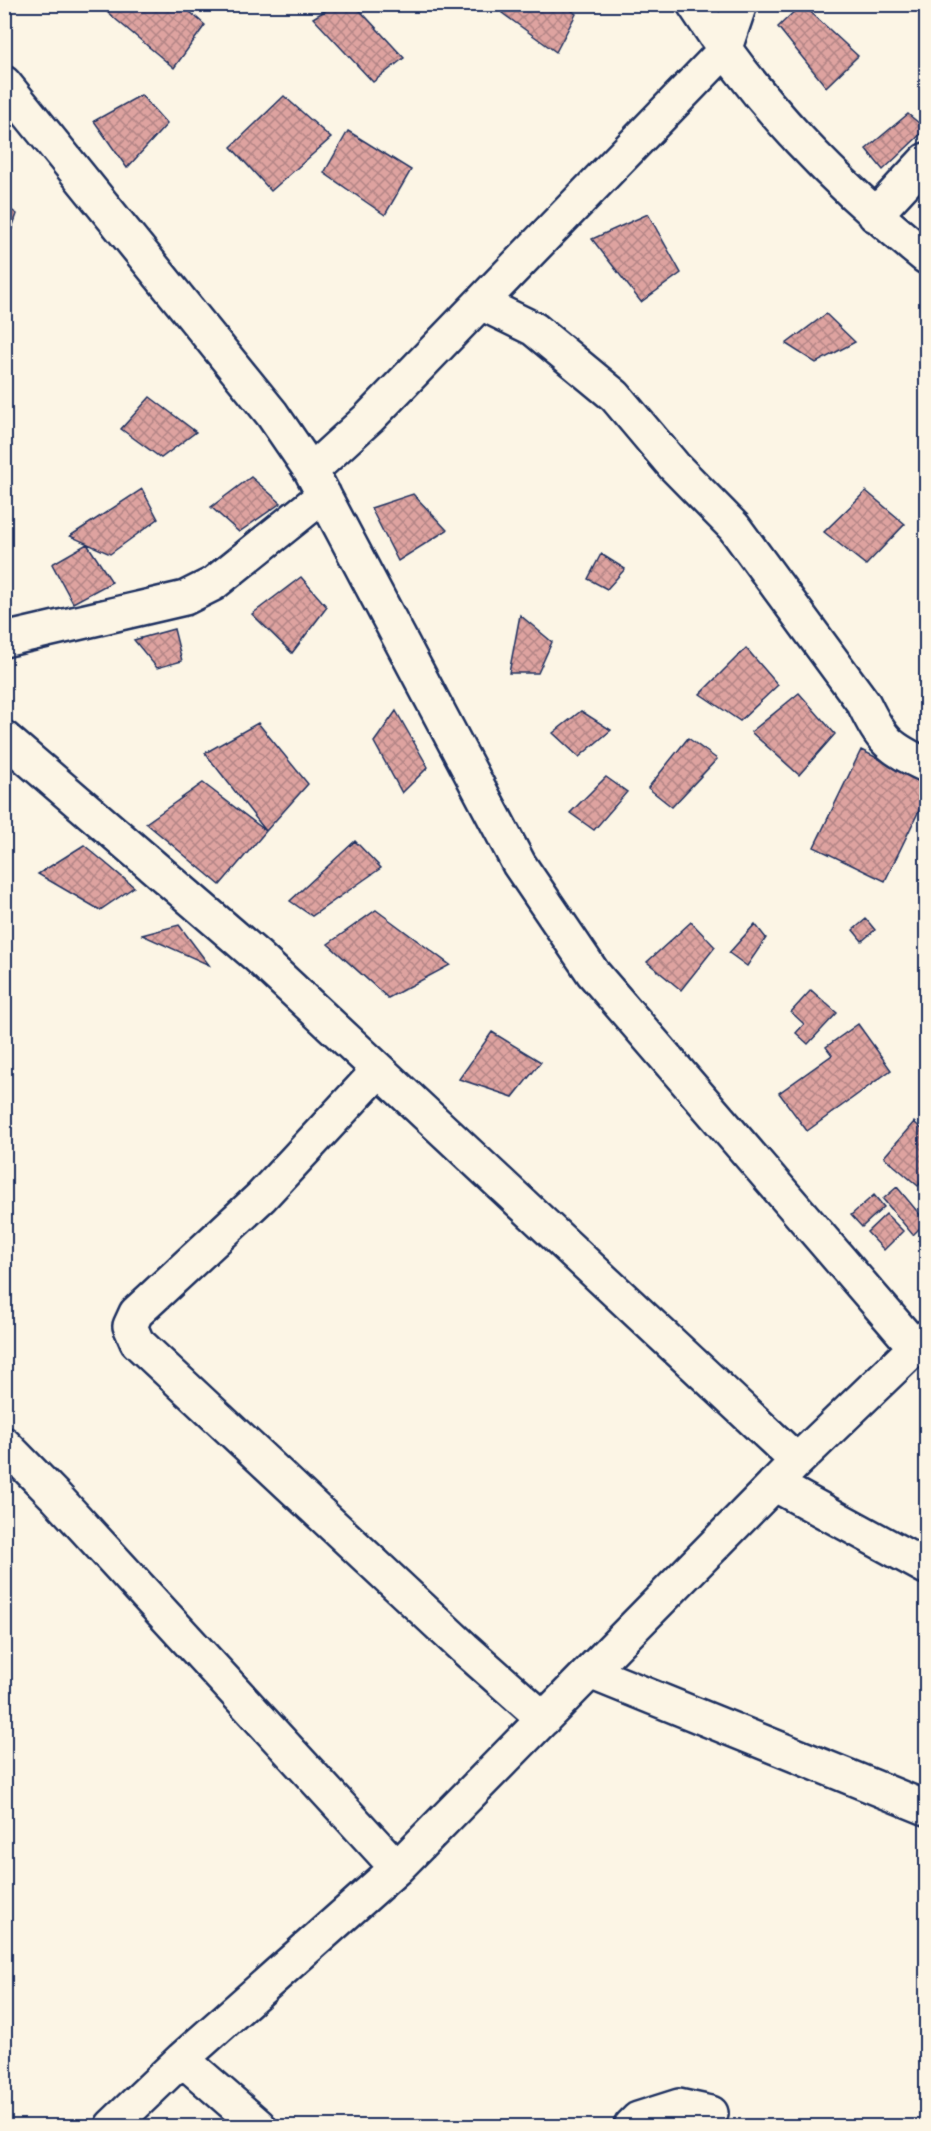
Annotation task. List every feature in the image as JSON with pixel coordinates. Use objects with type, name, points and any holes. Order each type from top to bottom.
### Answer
[{"type":"street","points":[[694,4],[724,51],[795,137],[875,215],[927,257]]},
{"type":"street","points":[[4,640],[185,598],[213,584],[317,483],[370,417],[724,51],[740,4]]},
{"type":"street","points":[[4,83],[272,414],[317,483],[519,864],[592,973],[921,1342],[774,1484],[397,1868],[182,2059],[112,2127]]},
{"type":"street","points":[[875,215],[927,160]]},
{"type":"street","points":[[481,303],[534,329],[615,396],[674,466],[734,527],[864,704],[879,735],[899,753],[927,765]]},
{"type":"street","points":[[4,738],[257,956],[797,1461]]},
{"type":"street","points":[[379,1070],[261,1197],[136,1313],[130,1326],[138,1342],[464,1648],[544,1719]]},
{"type":"street","points":[[4,1444],[65,1506],[397,1868]]},
{"type":"street","points":[[774,1484],[927,1566]]},
{"type":"street","points":[[590,1672],[927,1808]]},
{"type":"street","points":[[182,2059],[259,2127]]},
{"type":"street","points":[[631,2127],[639,2119],[679,2106],[711,2113]]},
{"type":"building","points":[[116,4],[181,4],[205,25],[174,68],[107,12]]},
{"type":"building","points":[[336,4],[354,4],[404,58],[373,82],[313,18]]},
{"type":"building","points":[[505,4],[563,4],[576,14],[556,52],[502,13]]},
{"type":"building","points":[[802,4],[858,56],[826,87],[778,27]]},
{"type":"building","points":[[141,95],[167,124],[127,168],[94,121]]},
{"type":"building","points":[[284,96],[331,138],[271,191],[231,147]]},
{"type":"building","points":[[908,114],[926,129],[883,170],[866,149]]},
{"type":"building","points":[[348,131],[411,170],[385,215],[324,173]]},
{"type":"building","points":[[4,205],[17,214],[4,251]]},
{"type":"building","points":[[648,214],[681,273],[641,302],[592,239]]},
{"type":"building","points":[[826,314],[855,342],[816,363],[786,344]]},
{"type":"building","points":[[150,397],[196,432],[161,458],[121,429]]},
{"type":"building","points":[[251,477],[281,503],[239,532],[211,507]]},
{"type":"building","points":[[142,489],[158,519],[110,554],[70,536]]},
{"type":"building","points":[[866,491],[905,524],[866,565],[824,532]]},
{"type":"building","points":[[413,494],[447,530],[398,561],[371,508]]},
{"type":"building","points":[[87,544],[112,582],[73,603],[52,564]]},
{"type":"building","points":[[601,554],[625,569],[607,589],[588,579]]},
{"type":"building","points":[[301,577],[327,607],[292,653],[252,614]]},
{"type":"building","points":[[520,615],[552,642],[538,673],[509,673]]},
{"type":"building","points":[[174,629],[182,661],[157,668],[134,640]]},
{"type":"building","points":[[746,648],[778,685],[740,721],[700,694]]},
{"type":"building","points":[[799,693],[835,734],[799,775],[751,732]]},
{"type":"building","points":[[396,711],[428,767],[402,793],[374,742]]},
{"type":"building","points":[[581,711],[611,730],[579,757],[553,733]]},
{"type":"building","points":[[258,723],[308,784],[266,831],[205,753]]},
{"type":"building","points":[[688,738],[717,759],[672,807],[648,788]]},
{"type":"building","points":[[861,750],[926,782],[926,796],[885,881],[814,847]]},
{"type":"building","points":[[606,777],[627,792],[594,830],[570,813]]},
{"type":"building","points":[[203,783],[266,831],[220,885],[146,823]]},
{"type":"building","points":[[355,841],[381,868],[312,916],[290,901]]},
{"type":"building","points":[[84,845],[134,887],[100,910],[38,874]]},
{"type":"building","points":[[376,910],[450,965],[388,998],[328,944]]},
{"type":"building","points":[[866,919],[875,930],[862,941],[853,930]]},
{"type":"building","points":[[691,922],[715,947],[681,990],[647,962]]},
{"type":"building","points":[[755,924],[766,938],[747,966],[729,953]]},
{"type":"building","points":[[179,925],[209,965],[142,935]]},
{"type":"building","points":[[811,990],[837,1013],[808,1044],[796,1033],[804,1024],[791,1012]]},
{"type":"building","points":[[858,1024],[891,1070],[807,1131],[779,1093],[832,1055],[826,1047]]},
{"type":"building","points":[[492,1032],[541,1062],[513,1097],[459,1079]]},
{"type":"building","points":[[914,1122],[926,1133],[926,1176],[918,1186],[884,1157]]},
{"type":"building","points":[[897,1187],[926,1222],[913,1235],[883,1199]]},
{"type":"building","points":[[874,1195],[884,1207],[862,1227],[851,1215]]},
{"type":"building","points":[[886,1214],[903,1231],[884,1250],[867,1232]]}]
